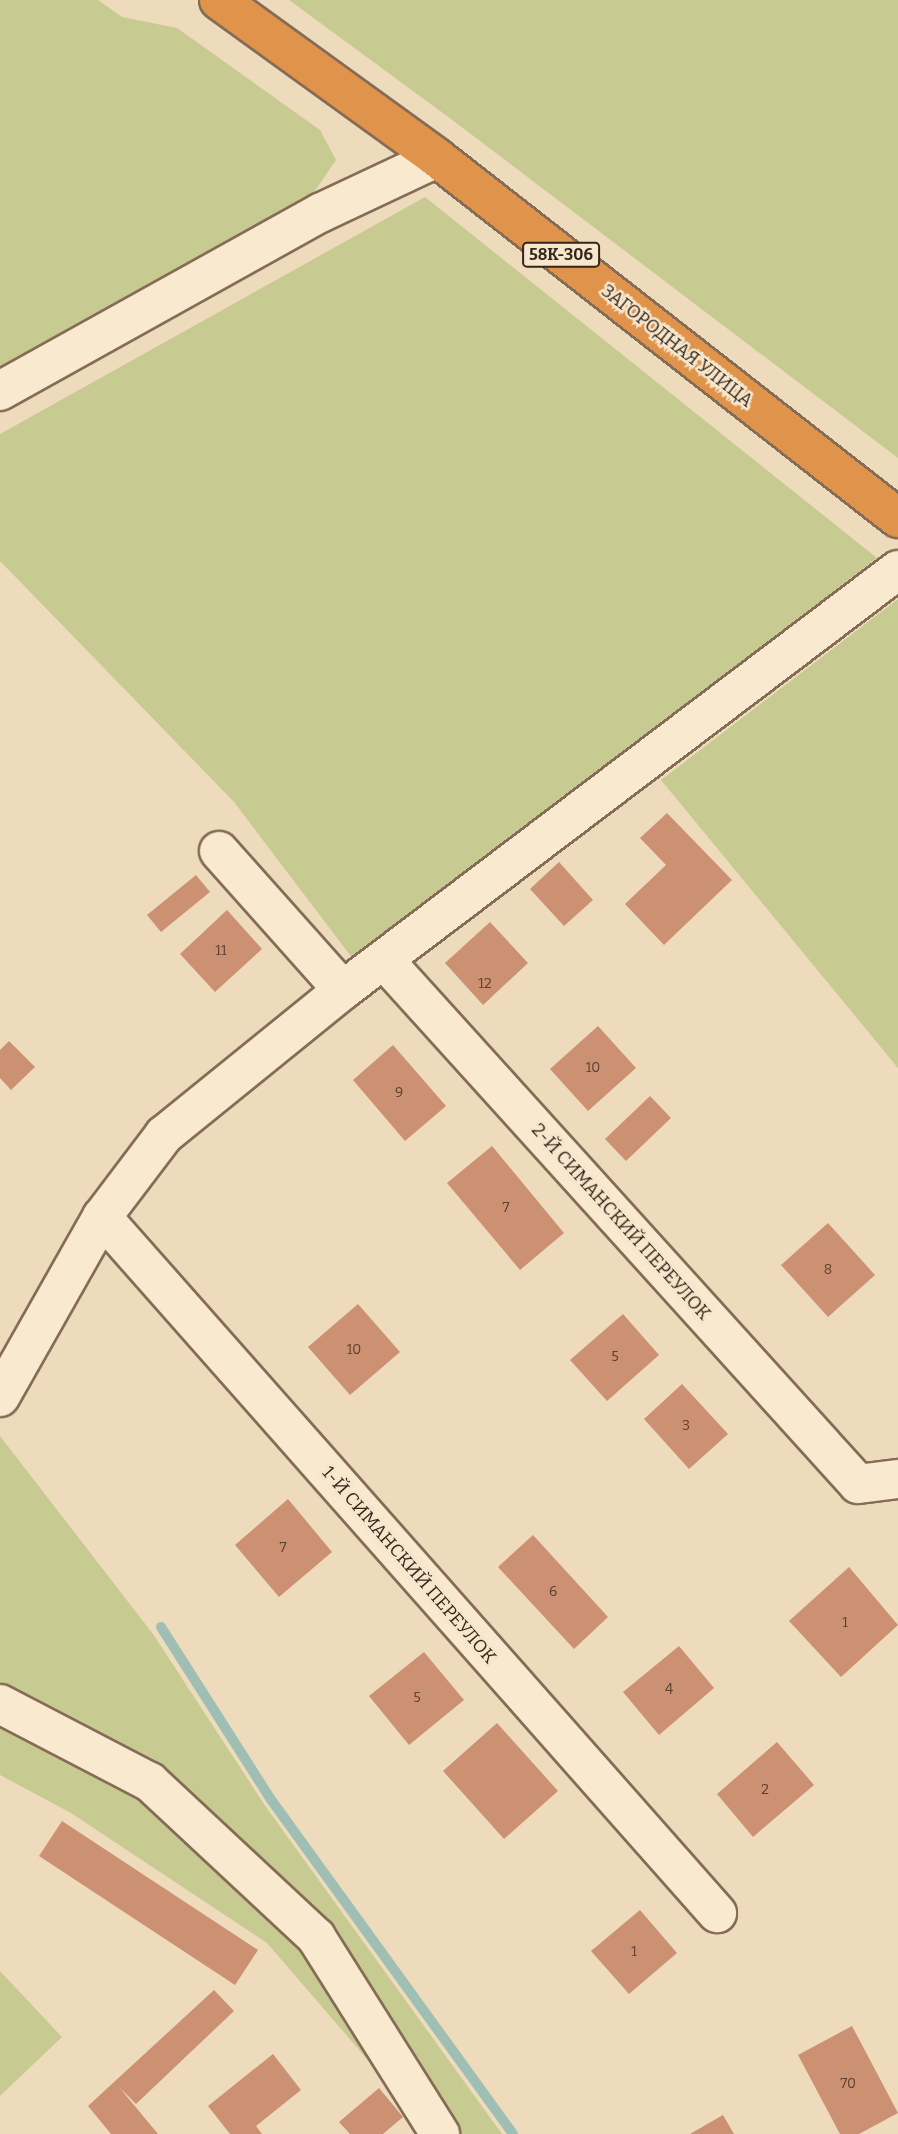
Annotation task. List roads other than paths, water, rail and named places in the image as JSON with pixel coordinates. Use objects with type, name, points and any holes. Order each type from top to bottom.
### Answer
[{"type":"highway","name":"ЗАГОРОДНАЯ УЛИЦА","points":[[219,0],[438,158],[898,518]]},
{"type":"street","points":[[0,391],[320,214],[438,158]]},
{"type":"street","points":[[0,1398],[102,1217],[164,1135],[343,990],[385,961],[898,570]]},
{"type":"street","points":[[219,851],[343,990]]},
{"type":"street","name":"2-Й СИМАНСКИЙ ПЕРЕУЛОК","points":[[385,961],[858,1484],[898,1479]]},
{"type":"street","name":"1-Й СИМАНСКИЙ ПЕРЕУЛОК","points":[[102,1217],[717,1913]]},
{"type":"street","points":[[0,1704],[150,1782],[316,1937],[440,2134]]},
{"type":"waterway","points":[[161,1627],[272,1801],[513,2134]]}]
